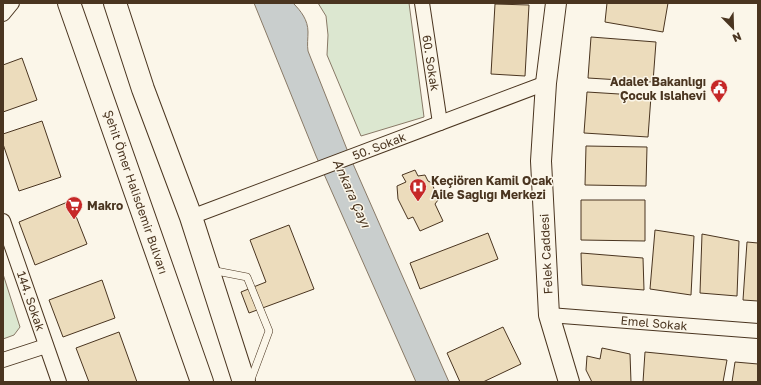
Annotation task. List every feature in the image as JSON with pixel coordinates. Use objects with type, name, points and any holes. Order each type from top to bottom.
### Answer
[{"type":"highway","name":"Şehit Ömer Halisdemir Bulvarı","points":[[70,3],[202,382]]},
{"type":"highway","points":[[115,3],[143,89],[191,217],[244,382]]},
{"type":"street","points":[[3,14],[12,3]]},
{"type":"street","name":"60. Sokak","points":[[422,3],[440,123]]},
{"type":"street","name":"Felek Caddesi","points":[[556,3],[546,83],[541,161],[549,315],[569,382]]},
{"type":"street","name":"50. Sokak","points":[[191,217],[546,83]]},
{"type":"street","name":"144. Sokak","points":[[3,221],[59,382]]},
{"type":"street","name":"Emel Sokak","points":[[549,315],[758,331]]},
{"type":"street","points":[[3,360],[46,346]]},
{"type":"lane","points":[[208,269],[247,277],[269,331],[250,382]]},
{"type":"green space","points":[[318,3],[409,3],[424,117],[361,136],[327,55],[328,35],[326,16]]},
{"type":"green space","points":[[3,274],[20,327],[14,335],[3,339]]},
{"type":"water","name":"Ankara Çayı","points":[[254,3],[293,3],[304,16],[308,28],[308,51],[350,157],[449,382],[416,382],[316,156]]},
{"type":"building","points":[[607,3],[668,3],[663,32],[605,22]]},
{"type":"building","points":[[495,4],[529,5],[525,76],[491,74]]},
{"type":"building","points":[[591,37],[656,42],[653,82],[588,78]]},
{"type":"building","points":[[22,58],[37,100],[3,112],[3,65]]},
{"type":"building","points":[[587,92],[651,96],[648,137],[584,133]]},
{"type":"building","points":[[42,121],[61,177],[19,191],[3,144],[3,134]]},
{"type":"building","points":[[586,146],[647,147],[646,186],[585,185]]},
{"type":"building","name":"Keçiören Kamil Ocak Aile Sağlığı Merkezi","points":[[415,170],[418,176],[425,175],[428,181],[432,183],[438,200],[435,204],[443,221],[420,231],[413,217],[408,219],[398,199],[397,186],[406,182],[402,175]]},
{"type":"building","points":[[581,200],[645,200],[645,241],[581,240]]},
{"type":"building","points":[[70,201],[87,244],[35,265],[19,222]]},
{"type":"building","points":[[289,225],[314,289],[249,313],[241,292],[266,282],[250,240]]},
{"type":"building","points":[[655,230],[694,236],[691,295],[650,289]]},
{"type":"building","points":[[488,233],[498,259],[420,289],[410,263]]},
{"type":"building","points":[[702,234],[739,241],[737,296],[700,293]]},
{"type":"building","points":[[747,242],[758,243],[758,301],[743,300]]},
{"type":"building","points":[[581,253],[643,258],[644,290],[582,285]]},
{"type":"building","points":[[102,280],[115,318],[63,337],[49,300]]},
{"type":"building","points":[[503,327],[521,364],[483,382],[460,382],[447,353]]},
{"type":"building","points":[[119,332],[137,382],[89,382],[76,348]]},
{"type":"building","points":[[602,348],[630,354],[631,382],[592,382],[586,370],[587,356],[600,359]]},
{"type":"building","points":[[645,352],[727,360],[723,382],[643,382]]},
{"type":"building","points":[[735,362],[758,364],[758,382],[732,382]]},
{"type":"place","name":"Adalet Bakanlığı Çocuk Islahevi","points":[[719,103]]},
{"type":"place","name":"Keçiören Kamil Ocak Aile Sağlığı Merkezi","points":[[418,202]]},
{"type":"place","name":"Makro","points":[[74,220]]}]
